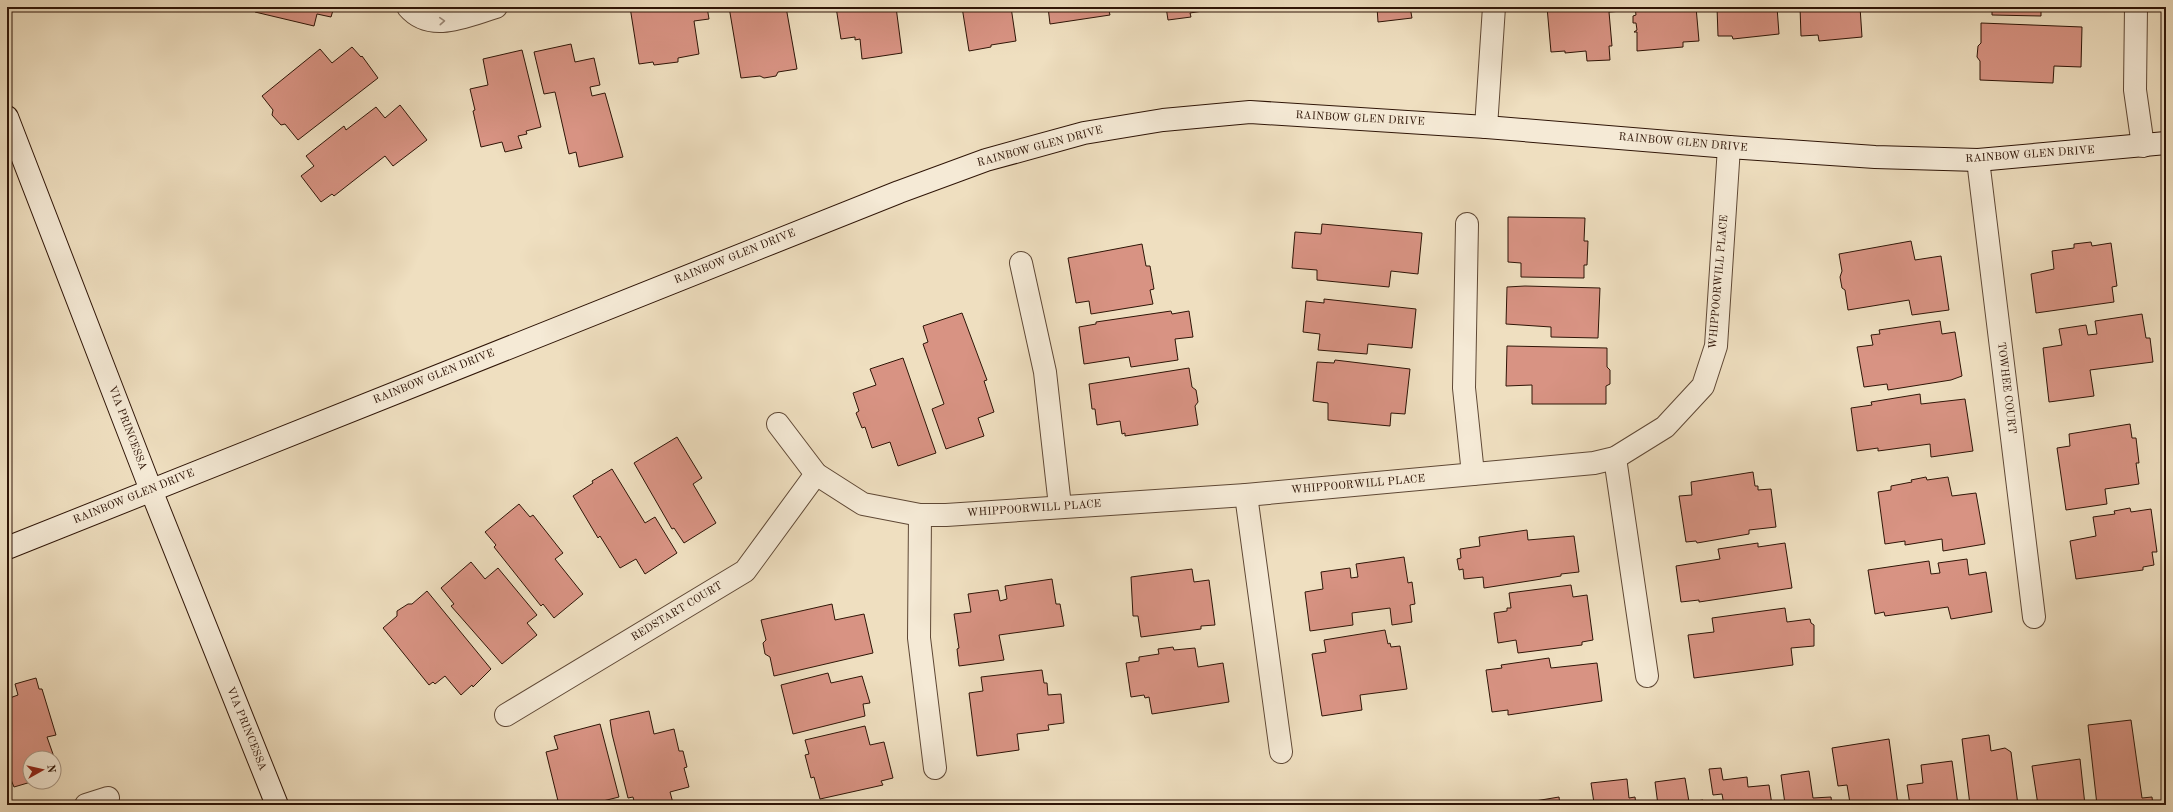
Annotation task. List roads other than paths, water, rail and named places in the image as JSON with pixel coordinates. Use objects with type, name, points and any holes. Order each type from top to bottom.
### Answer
[{"type":"street","points":[[408,7],[413,13],[425,19],[438,22],[496,7]]},
{"type":"street","points":[[1486,127],[1494,7]]},
{"type":"street","points":[[2136,7],[2135,90],[2143,146]]},
{"type":"street","name":"RAINBOW GLEN DRIVE","points":[[7,548],[899,192],[986,160],[1084,133],[1163,120],[1250,112],[1486,127],[1729,147],[1875,157],[1978,160],[2166,143]]},
{"type":"street","name":"VIA PRINCESSA","points":[[7,117],[151,490],[277,805]]},
{"type":"street","name":"WHIPPOORWILL PLACE","points":[[778,424],[816,474],[863,504],[920,515],[946,516],[1060,506],[1246,495],[1594,463],[1615,458],[1665,427],[1703,386],[1716,346],[1729,147]]},
{"type":"street","name":"TOWHEE COURT","points":[[1978,160],[2034,617]]},
{"type":"street","points":[[1467,224],[1464,388],[1473,474]]},
{"type":"street","points":[[1021,263],[1045,372],[1060,506]]},
{"type":"street","points":[[1615,458],[1646,676]]},
{"type":"street","name":"REDSTART COURT","points":[[506,715],[745,571],[816,474]]},
{"type":"street","points":[[1246,495],[1281,752]]},
{"type":"street","points":[[920,515],[919,638],[934,768]]},
{"type":"street","points":[[86,805],[108,798]]}]
